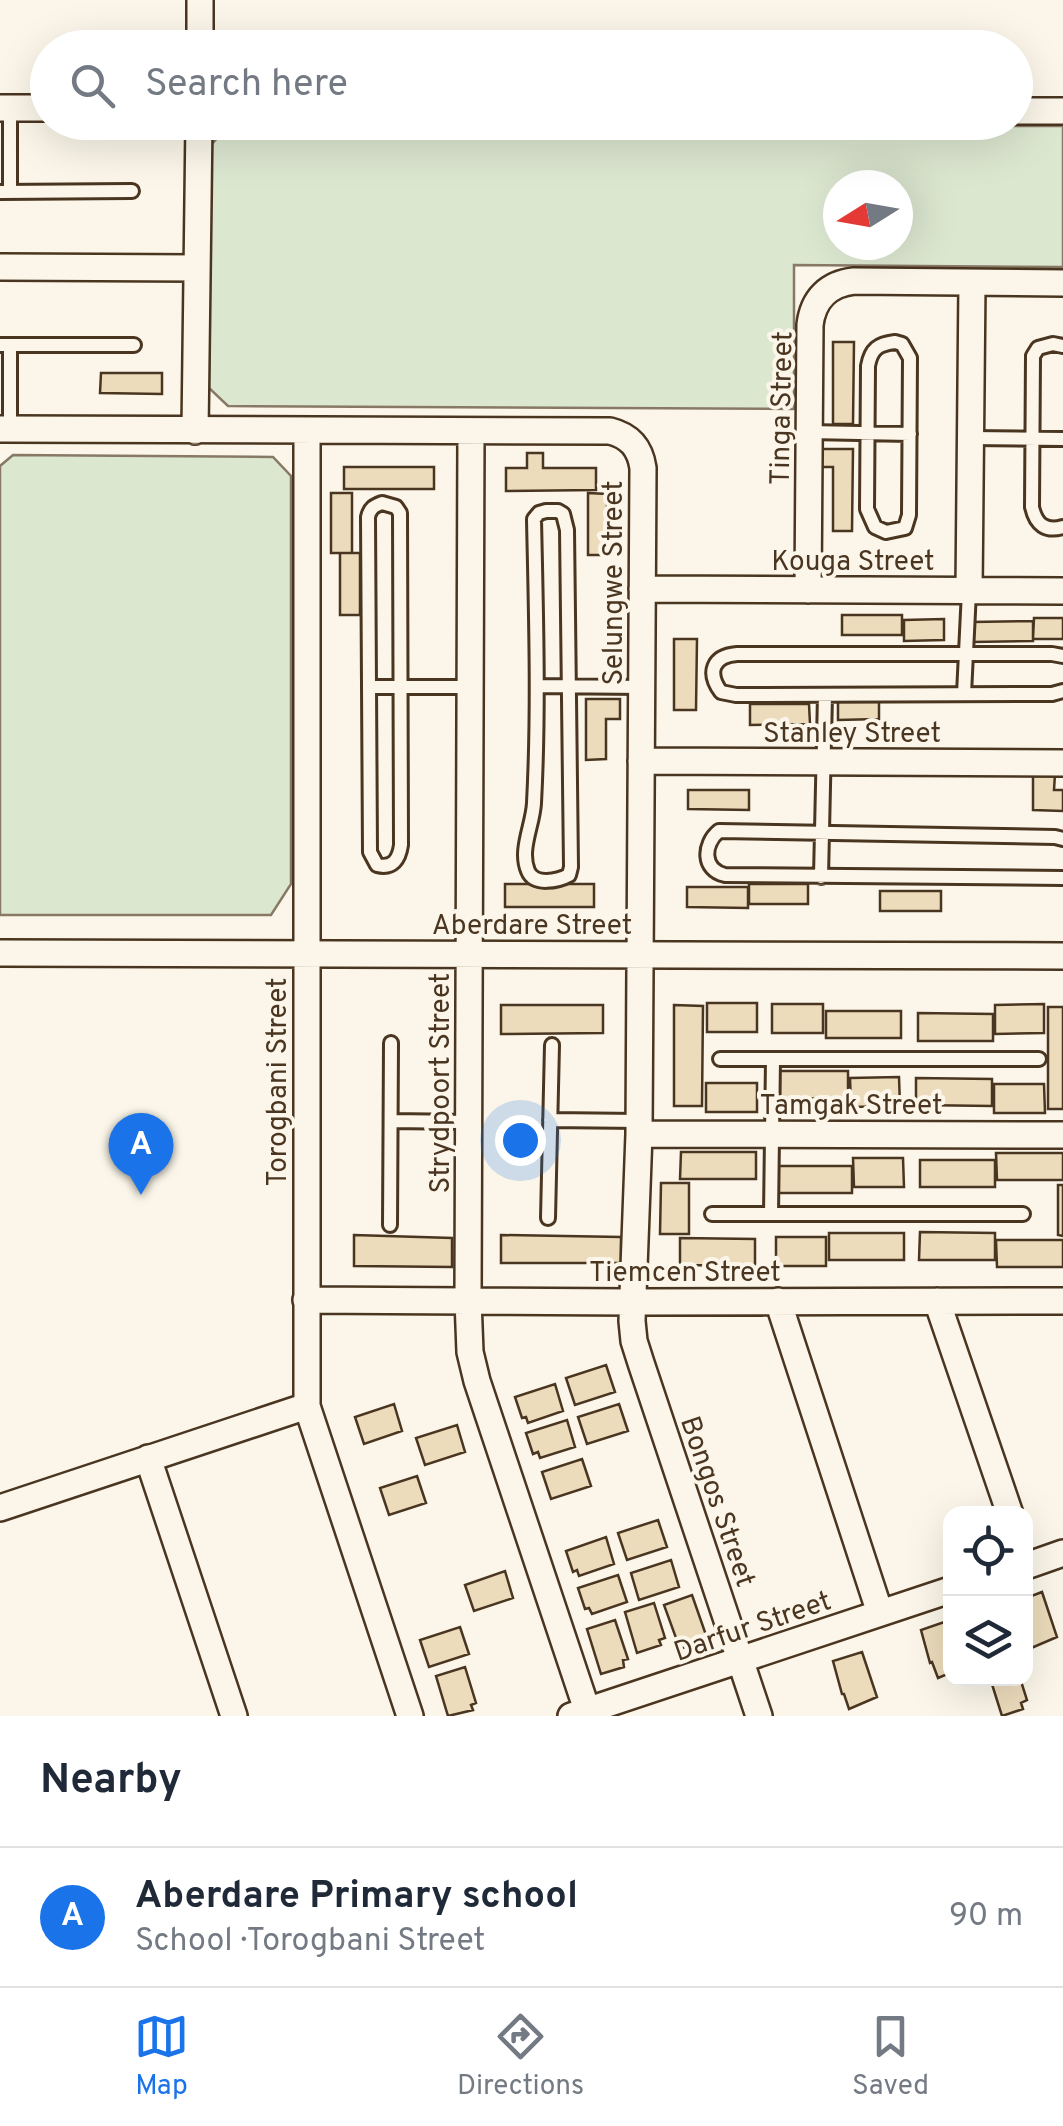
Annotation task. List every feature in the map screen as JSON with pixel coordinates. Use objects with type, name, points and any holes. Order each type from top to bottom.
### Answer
[{"type":"street","points":[[200,0],[200,30]]},
{"type":"street","points":[[1033,111],[1063,112]]},
{"type":"street","points":[[194,431],[199,140]]},
{"type":"street","points":[[0,267],[197,268]]},
{"type":"street","name":"Tinga Street","points":[[808,590],[812,312],[824,292],[854,281],[1063,283]]},
{"type":"street","points":[[969,591],[972,283]]},
{"type":"street","name":"Selungwe Street","points":[[5,429],[610,431],[630,440],[643,468],[639,1127],[632,1302]]},
{"type":"street","name":"Torogbani Street","points":[[307,430],[307,1406],[410,1716]]},
{"type":"street","name":"Strydpoort Street","points":[[471,431],[470,1352],[582,1714]]},
{"type":"street","name":"Kouga Street","points":[[642,589],[1063,591]]},
{"type":"street","name":"Stanley Street","points":[[642,762],[1063,764]]},
{"type":"street","name":"Aberdare Street","points":[[0,952],[1063,956]]},
{"type":"street","name":"Tamgak Street","points":[[639,1127],[772,1134],[1063,1135]]},
{"type":"street","name":"Tiemcen Street","points":[[306,1300],[1063,1301]]},
{"type":"street","points":[[778,1301],[880,1613]]},
{"type":"street","points":[[938,1301],[1007,1506]]},
{"type":"street","name":"Bongos Street","points":[[632,1302],[634,1342],[759,1716]]},
{"type":"street","points":[[0,1508],[307,1406]]},
{"type":"street","points":[[148,1458],[234,1716]]},
{"type":"street","points":[[1033,1562],[1063,1553]]},
{"type":"street","name":"Darfur Street","points":[[582,1714],[943,1592]]},
{"type":"lane","points":[[5,108],[5,192],[132,191]]},
{"type":"lane","points":[[883,343],[902,344],[910,358],[910,434],[908,523],[905,528],[886,532],[875,528],[867,509],[870,355],[883,343]]},
{"type":"lane","points":[[5,429],[5,345],[134,345]]},
{"type":"lane","points":[[1063,346],[1044,345],[1034,351],[1034,515],[1043,527],[1063,526]]},
{"type":"lane","points":[[809,432],[910,434]]},
{"type":"lane","points":[[970,438],[1063,439]]},
{"type":"lane","points":[[382,503],[396,507],[400,513],[402,687],[401,846],[395,863],[384,867],[378,865],[370,852],[369,687],[368,516],[374,506],[382,503]]},
{"type":"lane","points":[[546,511],[558,512],[566,520],[571,867],[564,878],[538,880],[532,878],[526,860],[534,814],[538,686],[534,519],[546,511]]},
{"type":"lane","points":[[964,694],[969,591]]},
{"type":"lane","points":[[1063,656],[737,654],[721,658],[714,672],[716,685],[727,694],[1063,691]]},
{"type":"lane","points":[[538,686],[642,687]]},
{"type":"lane","points":[[369,687],[470,687]]},
{"type":"lane","points":[[821,877],[825,695]]},
{"type":"lane","points":[[1063,839],[719,831],[710,840],[708,858],[710,867],[725,875],[1063,878]]},
{"type":"lane","points":[[390,1225],[391,1043]]},
{"type":"lane","points":[[548,1218],[552,1045]]},
{"type":"lane","points":[[720,1059],[1039,1059]]},
{"type":"lane","points":[[771,1214],[773,1059]]},
{"type":"lane","points":[[550,1120],[639,1127]]},
{"type":"lane","points":[[390,1122],[469,1122]]},
{"type":"lane","points":[[712,1214],[1023,1214]]},
{"type":"green space","points":[[1033,126],[1063,126],[1063,267],[794,265],[794,409],[228,406],[209,388],[211,145],[215,140],[1033,140]]},
{"type":"green space","points":[[13,455],[273,457],[291,476],[291,884],[271,915],[0,915],[0,466]]},
{"type":"building","points":[[833,342],[854,342],[853,424],[833,424]]},
{"type":"building","points":[[101,373],[162,373],[162,394],[100,393]]},
{"type":"building","points":[[821,449],[853,449],[852,531],[833,531],[833,467],[821,467]]},
{"type":"building","points":[[527,453],[543,453],[543,468],[596,468],[596,490],[506,491],[506,468],[527,468]]},
{"type":"building","points":[[344,467],[434,467],[434,489],[344,489]]},
{"type":"building","points":[[331,493],[352,493],[352,553],[331,553]]},
{"type":"building","points":[[588,493],[607,494],[607,555],[588,555]]},
{"type":"building","points":[[340,553],[360,553],[360,615],[340,615]]},
{"type":"building","points":[[842,615],[902,615],[902,635],[842,635]]},
{"type":"building","points":[[1034,618],[1063,618],[1063,639],[1033,639]]},
{"type":"building","points":[[944,619],[944,640],[904,641],[904,620]]},
{"type":"building","points":[[1033,621],[1033,641],[972,642],[972,622]]},
{"type":"building","points":[[674,639],[697,639],[696,710],[674,710]]},
{"type":"building","points":[[586,699],[620,699],[620,719],[606,719],[606,759],[586,760]]},
{"type":"building","points":[[838,700],[879,700],[879,719],[838,720]]},
{"type":"building","points":[[750,704],[809,704],[810,724],[750,725]]},
{"type":"building","points":[[1033,774],[1055,774],[1054,790],[1063,790],[1063,811],[1033,810]]},
{"type":"building","points":[[688,790],[749,790],[749,810],[688,809]]},
{"type":"building","points":[[505,884],[594,884],[594,907],[505,907]]},
{"type":"building","points":[[749,884],[808,884],[808,904],[749,904]]},
{"type":"building","points":[[687,887],[748,887],[748,908],[687,907]]},
{"type":"building","points":[[880,891],[941,891],[941,911],[880,911]]},
{"type":"building","points":[[707,1003],[757,1003],[757,1032],[707,1032]]},
{"type":"building","points":[[772,1004],[823,1004],[823,1033],[772,1033]]},
{"type":"building","points":[[1044,1004],[1044,1033],[995,1034],[995,1005]]},
{"type":"building","points":[[501,1005],[603,1005],[603,1033],[501,1034]]},
{"type":"building","points":[[674,1005],[703,1006],[702,1106],[674,1106]]},
{"type":"building","points":[[1048,1007],[1063,1007],[1063,1109],[1048,1109]]},
{"type":"building","points":[[826,1011],[901,1011],[901,1038],[826,1038]]},
{"type":"building","points":[[918,1013],[993,1014],[993,1041],[918,1041]]},
{"type":"building","points":[[773,1071],[848,1071],[848,1099],[773,1098]]},
{"type":"building","points":[[899,1077],[900,1106],[851,1107],[850,1078]]},
{"type":"building","points":[[916,1078],[992,1079],[992,1106],[916,1105]]},
{"type":"building","points":[[706,1083],[757,1083],[757,1112],[706,1112]]},
{"type":"building","points":[[994,1084],[1044,1084],[1045,1113],[994,1113]]},
{"type":"building","points":[[681,1152],[756,1152],[756,1179],[680,1179]]},
{"type":"building","points":[[996,1153],[1063,1153],[1063,1180],[997,1180]]},
{"type":"building","points":[[853,1158],[903,1158],[904,1187],[854,1187]]},
{"type":"building","points":[[920,1160],[995,1160],[995,1187],[920,1187]]},
{"type":"building","points":[[776,1166],[852,1166],[852,1193],[777,1193]]},
{"type":"building","points":[[661,1183],[689,1183],[689,1234],[660,1234]]},
{"type":"building","points":[[1058,1185],[1063,1185],[1063,1236],[1058,1235]]},
{"type":"building","points":[[920,1232],[995,1233],[995,1260],[919,1260]]},
{"type":"building","points":[[829,1233],[904,1233],[904,1260],[829,1260]]},
{"type":"building","points":[[354,1235],[452,1238],[452,1267],[354,1266]]},
{"type":"building","points":[[501,1235],[621,1237],[621,1263],[501,1263]]},
{"type":"building","points":[[776,1237],[826,1237],[826,1266],[776,1266]]},
{"type":"building","points":[[680,1238],[755,1239],[755,1266],[680,1265]]},
{"type":"building","points":[[996,1240],[1063,1240],[1063,1267],[997,1267]]},
{"type":"building","points":[[606,1365],[615,1392],[575,1405],[566,1378]]},
{"type":"building","points":[[555,1384],[563,1411],[528,1423],[526,1417],[522,1418],[515,1397]]},
{"type":"building","points":[[394,1404],[402,1431],[364,1444],[355,1417]]},
{"type":"building","points":[[619,1404],[628,1431],[587,1444],[578,1417]]},
{"type":"building","points":[[567,1420],[575,1447],[540,1458],[538,1452],[533,1454],[526,1433]]},
{"type":"building","points":[[457,1425],[465,1452],[425,1465],[416,1438]]},
{"type":"building","points":[[582,1459],[591,1486],[551,1499],[542,1472]]},
{"type":"building","points":[[417,1476],[426,1503],[389,1515],[380,1488]]},
{"type":"building","points":[[658,1520],[667,1547],[627,1560],[618,1533]]},
{"type":"building","points":[[606,1537],[614,1564],[579,1576],[577,1570],[573,1572],[566,1551]]},
{"type":"building","points":[[671,1560],[679,1587],[639,1600],[631,1573]]},
{"type":"building","points":[[505,1571],[513,1598],[474,1611],[465,1585]]},
{"type":"building","points":[[618,1575],[627,1602],[592,1614],[589,1608],[585,1609],[578,1588]]},
{"type":"building","points":[[1042,1592],[1057,1637],[1033,1647],[1033,1596]]},
{"type":"building","points":[[692,1595],[706,1635],[701,1636],[703,1641],[680,1649],[664,1605]]},
{"type":"building","points":[[654,1603],[665,1638],[659,1640],[661,1645],[637,1653],[625,1612]]},
{"type":"building","points":[[615,1620],[628,1659],[623,1660],[624,1667],[601,1674],[587,1629]]},
{"type":"building","points":[[943,1622],[943,1676],[938,1678],[930,1663],[921,1630]]},
{"type":"building","points":[[460,1627],[469,1654],[429,1667],[420,1640]]},
{"type":"building","points":[[862,1652],[877,1697],[849,1709],[833,1661]]},
{"type":"building","points":[[465,1667],[476,1703],[471,1705],[473,1710],[448,1716],[436,1676]]},
{"type":"building","points":[[993,1686],[1023,1686],[1027,1700],[1021,1703],[1023,1709],[1002,1716]]},
{"type":"place","name":"Aberdare Primary school","points":[[141,1195]]}]
